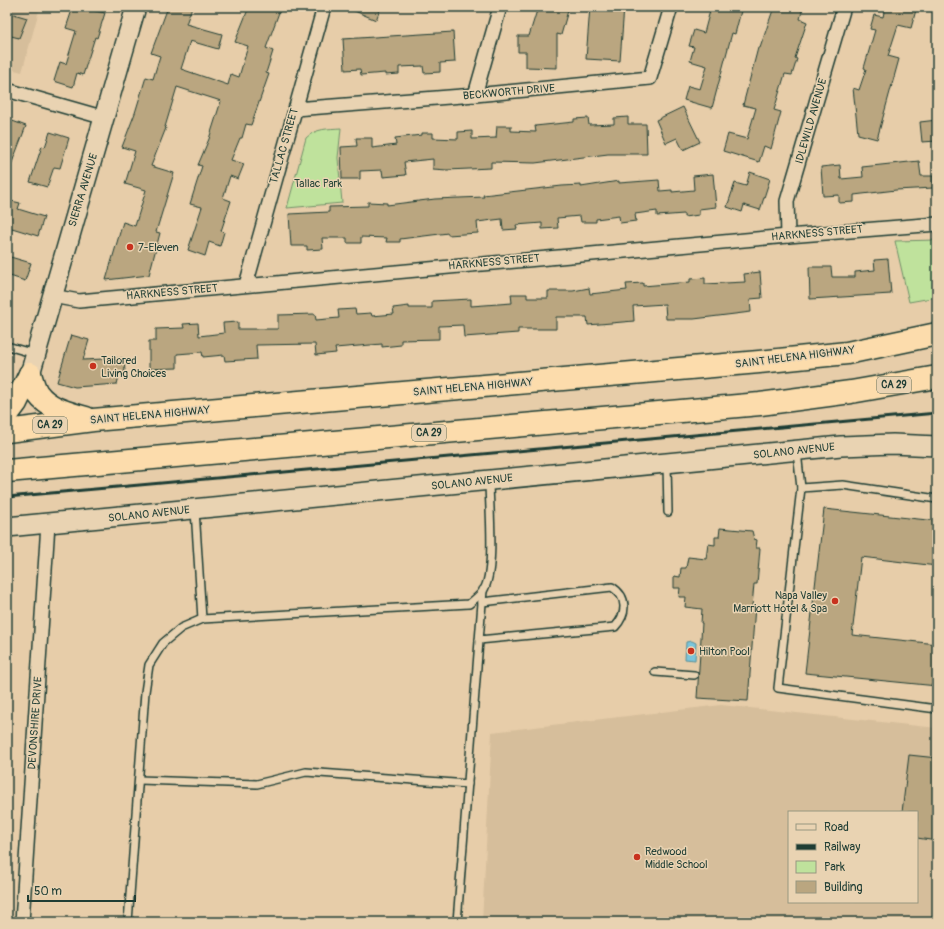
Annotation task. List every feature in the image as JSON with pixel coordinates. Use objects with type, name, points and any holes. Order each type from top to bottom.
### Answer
[{"type":"highway","name":"SAINT HELENA HIGHWAY","points":[[7,431],[93,420],[759,362],[847,352],[932,334]]},
{"type":"highway","points":[[7,415],[16,403],[33,364]]},
{"type":"highway","points":[[33,364],[38,394],[54,408],[93,420]]},
{"type":"highway","name":"CA 29","points":[[7,471],[760,404],[851,392],[937,377]]},
{"type":"highway","points":[[851,392],[937,387]]},
{"type":"street","name":"SIERRA AVENUE","points":[[33,364],[136,7]]},
{"type":"street","name":"TALLAC STREET","points":[[246,285],[324,7]]},
{"type":"street","points":[[475,95],[500,7]]},
{"type":"street","name":"BECKWORTH DRIVE","points":[[295,109],[475,95],[650,78],[671,7]]},
{"type":"street","name":"IDLEWILD AVENUE","points":[[788,236],[787,202],[844,7]]},
{"type":"street","points":[[7,90],[105,118]]},
{"type":"street","name":"HARKNESS STREET","points":[[52,296],[79,301],[788,236],[937,224]]},
{"type":"street","name":"SOLANO AVENUE","points":[[7,527],[797,450],[886,445],[937,446]]},
{"type":"street","name":"DEVONSHIRE DRIVE","points":[[22,922],[48,524]]},
{"type":"lane","points":[[7,346],[33,364]]},
{"type":"lane","points":[[797,450],[801,488],[778,688],[937,709]]},
{"type":"lane","points":[[666,463],[668,512]]},
{"type":"lane","points":[[458,922],[483,590],[488,578],[490,558],[489,481]]},
{"type":"lane","points":[[801,488],[843,486],[937,499]]},
{"type":"lane","points":[[194,509],[202,619]]},
{"type":"lane","points":[[479,640],[615,627],[624,610],[622,595],[612,587],[482,602]]},
{"type":"lane","points":[[128,922],[138,780],[149,665],[163,644],[181,628],[202,619],[469,604],[483,590]]},
{"type":"lane","points":[[655,672],[694,675]]},
{"type":"lane","points":[[138,780],[257,784],[306,772],[468,784]]},
{"type":"shaded area","points":[[7,7],[40,7],[22,72],[7,68]]},
{"type":"shaded area","name":"Redwood Middle School","points":[[721,705],[937,728],[937,922],[482,922],[492,732]]},
{"type":"green space","name":"Tallac Park","points":[[341,128],[338,158],[342,203],[287,208],[306,138],[314,132]]},
{"type":"green space","points":[[937,240],[937,297],[909,302],[895,241]]},
{"type":"water","name":"Hilton Pool","points":[[692,641],[696,643],[695,660],[685,659],[686,642]]},
{"type":"building","points":[[73,7],[97,7],[95,11],[105,13],[97,38],[95,37],[83,75],[77,73],[73,87],[54,81],[60,62],[66,64],[76,31],[66,28]]},
{"type":"building","points":[[168,7],[192,7],[186,24],[222,34],[218,49],[190,41],[181,69],[228,85],[231,74],[239,77],[248,46],[235,42],[249,7],[281,7],[266,48],[273,51],[266,73],[269,74],[251,125],[246,124],[242,138],[240,138],[231,160],[244,164],[238,179],[230,176],[223,198],[231,201],[221,231],[224,232],[220,246],[209,242],[205,256],[188,250],[202,207],[190,204],[202,166],[198,165],[209,139],[221,101],[177,87],[165,127],[166,128],[151,166],[174,173],[156,232],[160,233],[149,275],[106,280],[123,222],[135,226],[146,190],[125,184],[135,151],[122,147],[135,113],[146,77],[153,79],[160,56],[151,53]]},
{"type":"building","points":[[345,7],[381,7],[376,20]]},
{"type":"building","points":[[538,7],[569,7],[561,35],[557,34],[557,68],[526,67],[526,52],[518,52],[518,36],[529,36]]},
{"type":"building","points":[[590,7],[624,7],[620,61],[586,59]]},
{"type":"building","points":[[711,7],[742,7],[735,34],[732,33],[712,108],[684,100],[688,86],[700,89],[707,66],[690,61],[694,47],[689,46],[694,30],[704,33]]},
{"type":"building","points":[[774,7],[803,7],[800,19],[807,22],[795,58],[797,59],[792,75],[785,74],[774,110],[781,112],[771,149],[764,146],[759,162],[723,151],[728,134],[747,139],[756,108],[743,105],[758,48],[760,48]]},
{"type":"building","points":[[885,7],[905,7],[916,10],[911,28],[898,25],[888,56],[899,59],[877,139],[858,134],[853,88],[859,90],[866,69],[864,68],[875,30],[870,29],[874,15],[883,17]]},
{"type":"building","points":[[7,12],[27,18],[19,38],[7,35]]},
{"type":"building","points":[[453,32],[455,62],[440,63],[440,72],[424,73],[423,66],[399,67],[399,74],[385,75],[385,73],[361,75],[360,69],[345,70],[343,39]]},
{"type":"building","points":[[683,107],[700,142],[683,150],[677,138],[666,143],[656,120]]},
{"type":"building","points":[[628,117],[628,124],[646,124],[647,154],[608,154],[535,163],[491,162],[491,168],[447,170],[433,169],[433,159],[404,162],[406,175],[383,177],[382,170],[360,171],[360,179],[342,179],[341,147],[357,146],[356,138],[372,138],[372,148],[396,145],[395,138],[422,135],[422,133],[433,133],[433,138],[458,139],[458,132],[472,131],[472,139],[496,138],[497,126],[511,126],[511,131],[536,132],[535,126],[574,122],[574,119],[588,118],[589,125],[614,124],[614,118]]},
{"type":"building","points":[[7,119],[26,126],[8,173],[7,173]]},
{"type":"building","points":[[937,120],[937,141],[922,142],[920,122]]},
{"type":"building","points":[[50,132],[69,138],[60,168],[54,167],[47,187],[30,182],[42,146],[45,147]]},
{"type":"building","points":[[919,161],[921,176],[933,176],[933,188],[896,190],[854,195],[854,202],[839,203],[839,195],[823,196],[821,167],[840,165],[841,179],[863,177],[862,167]]},
{"type":"building","points":[[750,172],[770,179],[760,210],[744,205],[742,212],[727,207],[735,183],[746,186]]},
{"type":"building","points":[[713,174],[716,207],[699,209],[699,215],[684,217],[684,214],[657,216],[657,211],[635,214],[636,221],[620,223],[619,216],[596,219],[596,222],[581,222],[580,216],[557,218],[558,228],[542,229],[542,223],[516,225],[517,229],[503,230],[502,219],[477,222],[478,233],[448,235],[448,233],[400,239],[400,242],[386,242],[387,238],[361,237],[361,243],[347,243],[347,238],[322,238],[323,249],[307,250],[307,246],[291,246],[289,214],[329,212],[329,207],[368,206],[368,202],[387,203],[387,205],[435,199],[484,197],[483,195],[562,186],[581,185],[581,187],[619,181],[619,183],[659,180],[660,191],[672,190],[672,192],[694,190],[693,176]]},
{"type":"building","points":[[7,200],[20,203],[18,209],[44,217],[38,236],[12,228],[10,236],[7,235]]},
{"type":"building","points":[[7,256],[31,263],[25,281],[7,275]]},
{"type":"building","points":[[888,259],[891,294],[810,299],[809,267],[831,267],[832,277],[855,277],[855,272],[875,270],[874,260]]},
{"type":"building","points":[[760,272],[762,298],[750,299],[751,312],[694,319],[666,319],[665,304],[633,306],[634,321],[588,325],[587,317],[556,317],[556,329],[518,329],[518,333],[464,337],[463,325],[439,326],[439,339],[401,340],[401,345],[382,347],[382,344],[335,348],[336,353],[316,355],[315,344],[256,345],[257,359],[225,361],[224,355],[203,357],[202,352],[177,354],[177,368],[149,369],[149,341],[156,341],[156,329],[184,328],[183,324],[198,323],[199,336],[224,333],[223,323],[238,322],[238,329],[278,329],[278,315],[315,314],[316,320],[339,318],[338,310],[355,309],[356,314],[371,313],[372,316],[394,314],[393,308],[409,306],[409,308],[432,308],[432,301],[471,299],[471,306],[512,303],[511,294],[527,294],[527,298],[548,298],[548,291],[573,291],[589,288],[590,294],[627,290],[626,284],[643,283],[643,286],[690,282],[690,279],[705,278],[705,284],[745,282],[744,274]]},
{"type":"building","name":"Tailored Living Choices","points":[[71,335],[89,340],[83,360],[124,358],[125,372],[120,373],[117,384],[75,387],[57,382]]},
{"type":"building","name":"Napa Valley Marriott Hotel & Spa","points":[[824,509],[937,521],[937,566],[861,557],[852,635],[937,644],[937,686],[805,673]]},
{"type":"building","points":[[720,528],[752,531],[754,539],[757,540],[756,548],[760,548],[757,584],[754,584],[752,606],[755,606],[748,701],[697,698],[702,609],[685,607],[686,597],[679,597],[680,588],[674,588],[674,576],[680,577],[681,568],[686,568],[688,557],[706,559],[708,544],[715,545],[715,537],[719,537]]},
{"type":"building","points":[[909,755],[937,758],[937,841],[918,838],[918,811],[902,811]]},
{"type":"railway","points":[[7,497],[937,413]]},
{"type":"place","name":"7-Eleven","points":[[130,247]]},
{"type":"place","name":"Tailored Living Choices","points":[[93,366]]},
{"type":"place","name":"Napa Valley Marriott Hotel & Spa","points":[[835,601]]},
{"type":"place","name":"Hilton Pool","points":[[691,651]]},
{"type":"place","name":"Redwood Middle School","points":[[637,857]]}]
